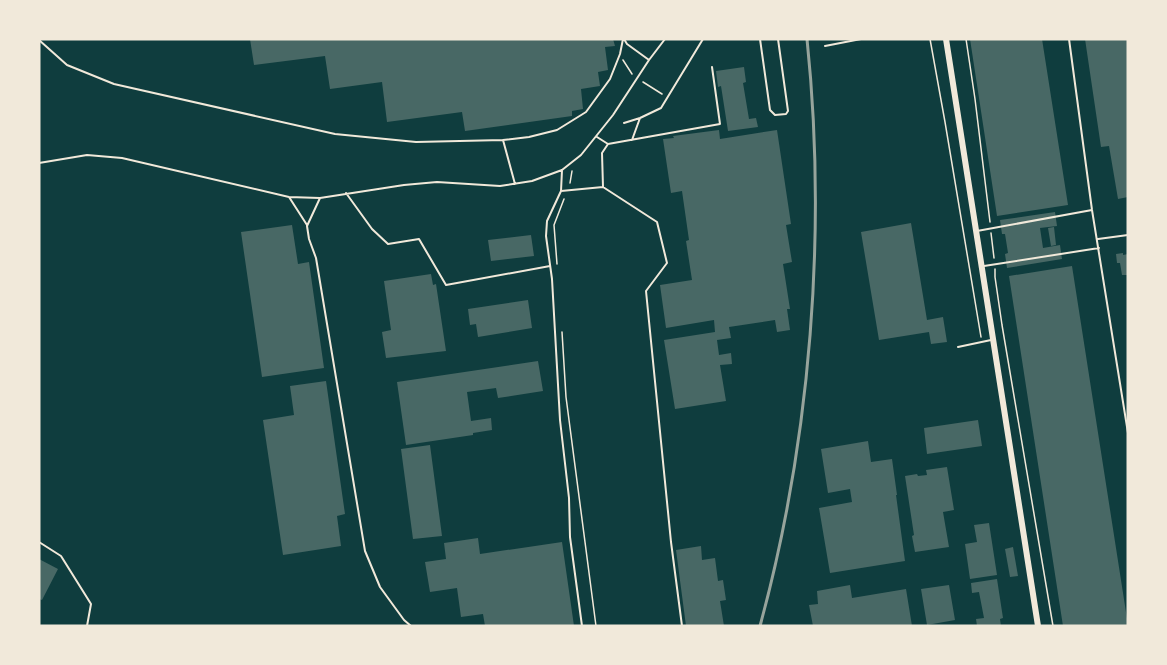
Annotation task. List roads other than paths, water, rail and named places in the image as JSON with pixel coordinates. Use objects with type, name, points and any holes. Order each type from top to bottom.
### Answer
[{"type":"main road","points":[[946,39],[1038,626]]},
{"type":"lane","points":[[623,39],[649,60]]},
{"type":"lane","points":[[39,40],[67,65],[114,84],[335,134],[416,142],[502,140],[529,137],[556,130],[586,112],[610,79],[623,39]]},
{"type":"lane","points":[[39,163],[87,155],[122,158],[290,197],[320,198],[437,182],[500,186],[531,181],[562,170],[581,155],[618,108],[665,39]]},
{"type":"lane","points":[[624,123],[661,108],[703,39]]},
{"type":"lane","points":[[760,39],[770,110],[775,115],[786,114],[789,111],[778,39]]},
{"type":"lane","points":[[825,46],[861,39]]},
{"type":"lane","points":[[1069,39],[1092,210],[1128,433]]},
{"type":"lane","points":[[597,137],[608,144],[720,124],[712,68]]},
{"type":"lane","points":[[632,140],[640,118]]},
{"type":"lane","points":[[502,140],[515,184]]},
{"type":"lane","points":[[603,187],[602,153],[608,144]]},
{"type":"lane","points":[[562,170],[561,191],[547,221],[546,236],[555,326],[560,420],[569,498],[570,537],[582,626]]},
{"type":"lane","points":[[561,191],[603,187],[657,222],[667,263],[646,291],[671,542],[682,626]]},
{"type":"lane","points":[[346,193],[372,229],[388,244],[419,239],[446,285],[550,266]]},
{"type":"lane","points":[[290,197],[307,226],[309,240],[316,258],[365,551],[380,587],[411,626]]},
{"type":"lane","points":[[307,226],[320,198]]},
{"type":"lane","points":[[976,232],[1092,210]]},
{"type":"lane","points":[[1098,239],[1128,235]]},
{"type":"lane","points":[[981,266],[1099,248]]},
{"type":"lane","points":[[958,347],[994,339]]},
{"type":"lane","points":[[39,542],[61,556],[91,604],[87,626]]},
{"type":"railway","points":[[760,626],[792,482],[803,409],[810,334],[815,185],[813,112],[807,39]]}]
